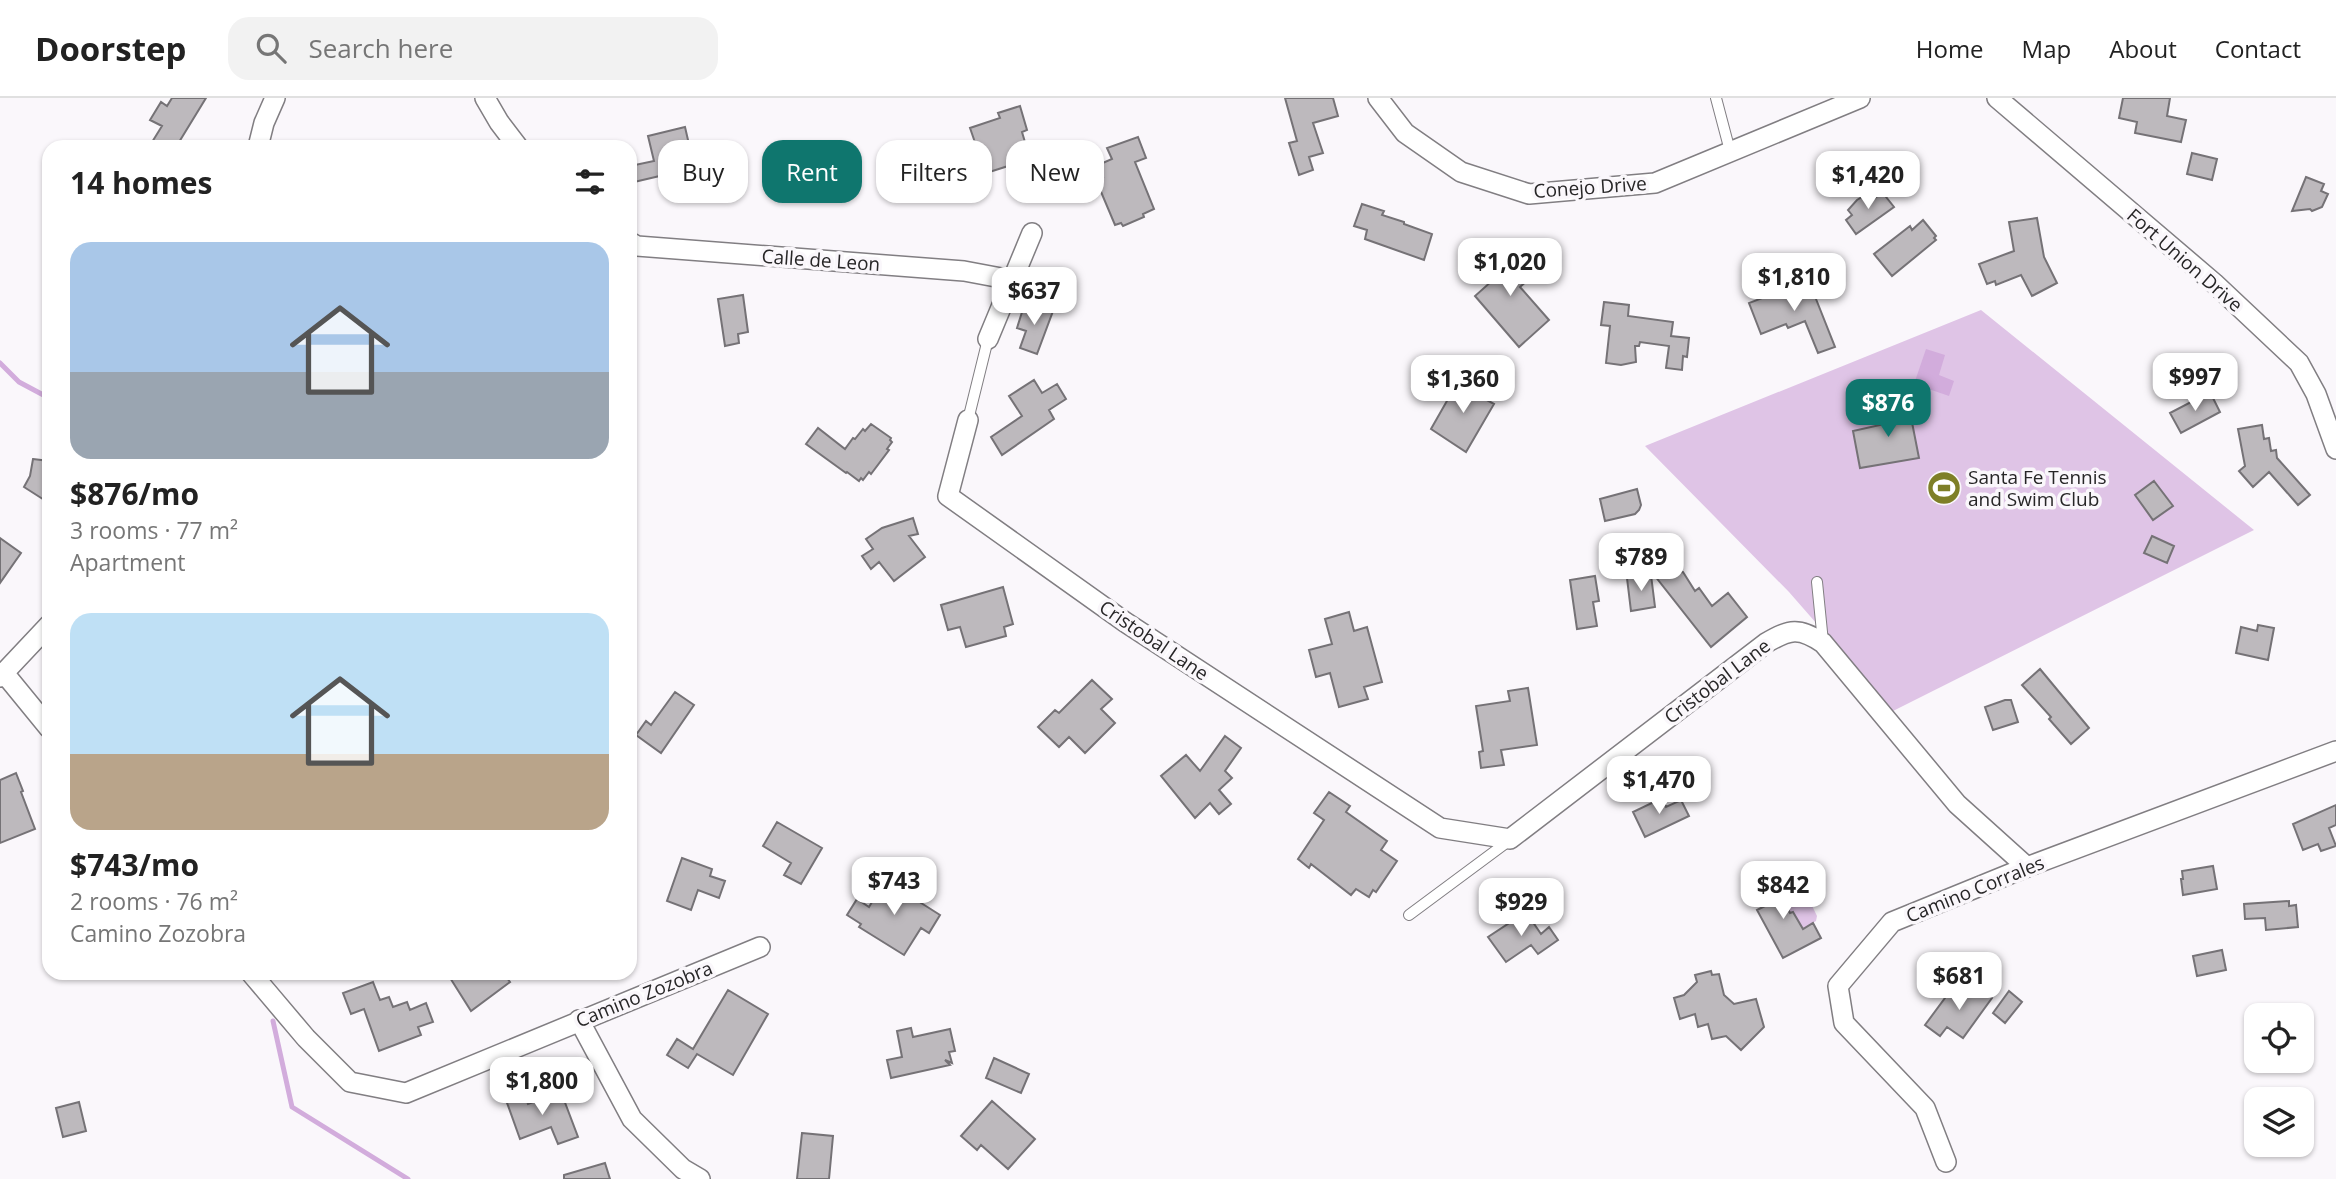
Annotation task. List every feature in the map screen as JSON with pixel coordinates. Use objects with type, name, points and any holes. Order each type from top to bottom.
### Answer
[{"type":"street","points":[[260,140],[275,98]]},
{"type":"street","points":[[485,98],[513,140]]},
{"type":"street","name":"Conejo Drive","points":[[1378,98],[1405,133],[1461,172],[1529,194],[1655,183],[1860,98]]},
{"type":"street","name":"Fort Union Drive","points":[[1997,98],[2214,283],[2300,363],[2316,394],[2336,449]]},
{"type":"street","points":[[988,339],[1032,233]]},
{"type":"street","name":"Calle de Leon","points":[[637,246],[964,271],[1012,280]]},
{"type":"street","name":"Cristobal Lane","points":[[968,420],[948,496],[1125,622],[1440,828],[1510,839],[1766,643],[1779,635],[1800,631],[1823,643]]},
{"type":"street","points":[[42,632],[2,675],[42,720]]},
{"type":"street","points":[[1823,643],[1956,804],[2026,867]]},
{"type":"street","name":"Camino Corrales","points":[[1946,1162],[1925,1108],[1844,1023],[1838,986],[1892,922],[2026,867],[2336,751]]},
{"type":"street","name":"Camino Zozobra","points":[[257,980],[306,1038],[350,1082],[407,1093],[760,947]]},
{"type":"street","points":[[579,1020],[632,1119],[683,1169],[699,1179]]},
{"type":"lane","points":[[1716,98],[1730,151]]},
{"type":"lane","name":"Cristobal Lane","points":[[968,420],[988,339]]},
{"type":"lane","points":[[1817,582],[1823,643]]},
{"type":"lane","name":"Cristobal Lane","points":[[1409,915],[1510,839]]},
{"type":"shaded area","name":"Santa Fe Tennis and Swim Club","points":[[1981,310],[2254,530],[1893,711],[1789,592],[1645,446]]},
{"type":"shaded area","points":[[1926,349],[1945,355],[1939,375],[1954,381],[1949,396],[1914,384]]},
{"type":"shaded area","points":[[1788,876],[1796,876],[1800,881],[1817,916],[1816,921],[1799,931],[1793,912],[1790,913],[1775,884]]},
{"type":"building","points":[[172,98],[206,98],[180,140],[153,140],[162,126],[150,120],[161,102],[167,106]]},
{"type":"building","points":[[1285,98],[1333,98],[1338,116],[1313,123],[1323,153],[1309,157],[1313,170],[1299,175],[1289,143],[1297,141]]},
{"type":"building","points":[[2123,98],[2170,98],[2167,116],[2186,120],[2181,142],[2135,133],[2137,122],[2119,118]]},
{"type":"building","points":[[1020,106],[1027,130],[1022,132],[1024,140],[1006,140],[1006,167],[992,171],[992,140],[974,140],[970,128],[1000,118],[998,113]]},
{"type":"building","points":[[685,127],[688,140],[658,140],[658,176],[637,181],[637,165],[654,161],[648,136]]},
{"type":"building","points":[[1138,137],[1146,158],[1135,162],[1154,209],[1143,214],[1144,217],[1123,226],[1121,223],[1115,225],[1104,199],[1104,162],[1112,159],[1107,148]]},
{"type":"building","points":[[2192,153],[2217,159],[2212,180],[2187,174]]},
{"type":"building","points":[[2306,177],[2324,184],[2321,191],[2328,194],[2322,207],[2312,211],[2292,211]]},
{"type":"building","points":[[1870,192],[1875,198],[1882,192],[1894,207],[1856,234],[1846,220],[1852,215],[1848,210]]},
{"type":"building","points":[[1362,204],[1384,211],[1382,215],[1432,234],[1424,260],[1365,239],[1367,230],[1354,226]]},
{"type":"building","points":[[2037,218],[2044,257],[2057,283],[2032,296],[2021,275],[1996,285],[1995,281],[1987,284],[1979,264],[2014,251],[2009,222]]},
{"type":"building","points":[[1923,220],[1936,236],[1936,240],[1892,276],[1874,254],[1910,226],[1912,230]]},
{"type":"building","points":[[1503,247],[1530,278],[1520,287],[1549,320],[1519,347],[1475,296],[1493,280],[1481,266]]},
{"type":"building","points":[[1801,280],[1819,284],[1816,299],[1835,347],[1818,353],[1805,321],[1788,328],[1786,324],[1761,334],[1749,303],[1794,286]]},
{"type":"building","points":[[743,295],[748,332],[738,334],[739,343],[725,346],[718,299]]},
{"type":"building","points":[[1604,302],[1629,305],[1628,316],[1673,322],[1671,336],[1689,338],[1687,357],[1683,356],[1682,370],[1666,368],[1669,346],[1640,342],[1639,346],[1635,346],[1636,362],[1621,365],[1606,363],[1610,326],[1601,325]]},
{"type":"building","points":[[1032,303],[1053,311],[1037,354],[1020,348],[1026,331],[1017,328],[1023,309],[1026,310]]},
{"type":"building","points":[[1466,379],[1488,390],[1483,398],[1494,404],[1466,452],[1431,429],[1456,385],[1462,388]]},
{"type":"building","points":[[1034,380],[1042,393],[1057,384],[1066,399],[1049,410],[1054,419],[1002,455],[991,437],[1022,416],[1009,396]]},
{"type":"building","points":[[2210,392],[2220,412],[2181,433],[2170,413]]},
{"type":"building","points":[[1908,402],[1919,458],[1860,468],[1853,431],[1889,423],[1886,406]]},
{"type":"building","points":[[871,424],[891,438],[892,442],[871,474],[869,472],[863,480],[861,478],[859,481],[846,473],[806,444],[818,428],[845,449],[853,438]]},
{"type":"building","points":[[2262,425],[2264,439],[2269,438],[2271,451],[2276,450],[2277,458],[2310,495],[2298,505],[2269,472],[2253,487],[2239,471],[2245,466],[2238,429]]},
{"type":"building","points":[[33,459],[42,460],[42,499],[24,487],[30,476]]},
{"type":"building","points":[[2154,481],[2173,506],[2153,520],[2135,495]]},
{"type":"building","points":[[1637,489],[1641,505],[1635,514],[1605,521],[1600,499]]},
{"type":"building","points":[[913,518],[918,534],[909,536],[925,557],[894,581],[879,562],[871,569],[862,556],[873,549],[866,539],[882,528]]},
{"type":"building","points":[[2152,536],[2174,546],[2167,563],[2144,553]]},
{"type":"building","points":[[0,538],[21,553],[0,583]]},
{"type":"building","points":[[1683,572],[1695,591],[1699,588],[1712,606],[1728,593],[1747,617],[1711,647],[1655,576]]},
{"type":"building","points":[[1651,575],[1655,607],[1631,611],[1627,578]]},
{"type":"building","points":[[1595,576],[1599,601],[1593,602],[1597,626],[1577,629],[1570,580]]},
{"type":"building","points":[[1003,587],[1013,624],[1004,627],[1006,636],[966,647],[960,627],[948,630],[941,605]]},
{"type":"building","points":[[1349,612],[1354,631],[1367,627],[1382,682],[1364,687],[1368,699],[1339,707],[1330,673],[1316,677],[1309,650],[1332,644],[1325,619]]},
{"type":"building","points":[[2258,625],[2274,628],[2268,660],[2236,653],[2241,627],[2257,631]]},
{"type":"building","points":[[2040,669],[2089,728],[2071,744],[2022,685]]},
{"type":"building","points":[[1092,680],[1112,699],[1101,709],[1115,723],[1085,753],[1069,737],[1059,747],[1038,727],[1055,710],[1059,713]]},
{"type":"building","points":[[1528,688],[1537,745],[1501,750],[1504,765],[1481,768],[1479,752],[1483,751],[1476,706],[1510,701],[1508,691]]},
{"type":"building","points":[[675,692],[694,705],[661,753],[637,736],[646,721],[651,725]]},
{"type":"building","points":[[2011,700],[2018,722],[1993,730],[1985,707]]},
{"type":"building","points":[[1225,736],[1241,748],[1225,771],[1232,778],[1219,790],[1231,804],[1219,814],[1210,803],[1195,818],[1161,776],[1186,755],[1200,771]]},
{"type":"building","points":[[16,773],[35,829],[0,843],[0,780]]},
{"type":"building","points":[[1329,792],[1350,806],[1346,812],[1387,841],[1381,850],[1397,861],[1376,892],[1373,890],[1369,897],[1356,889],[1351,895],[1311,864],[1309,868],[1298,859],[1324,820],[1314,813]]},
{"type":"building","points":[[1662,798],[1666,807],[1681,800],[1689,816],[1645,837],[1633,812]]},
{"type":"building","points":[[2336,805],[2336,825],[2329,828],[2336,846],[2321,851],[2318,844],[2303,850],[2293,824]]},
{"type":"building","points":[[777,822],[822,848],[801,884],[784,875],[791,863],[763,846]]},
{"type":"building","points":[[682,858],[712,869],[710,876],[725,881],[719,898],[698,890],[691,910],[667,901]]},
{"type":"building","points":[[2213,866],[2217,889],[2183,895],[2182,871]]},
{"type":"building","points":[[1770,876],[1790,913],[1793,912],[1803,929],[1813,923],[1821,938],[1783,958],[1757,910],[1765,906],[1754,885]]},
{"type":"building","points":[[885,880],[940,915],[929,933],[921,928],[904,955],[859,927],[861,924],[847,915],[857,899],[869,907]]},
{"type":"building","points":[[2289,901],[2289,906],[2296,905],[2298,927],[2266,930],[2265,918],[2245,919],[2244,904]]},
{"type":"building","points":[[1526,912],[1541,934],[1549,927],[1558,940],[1538,954],[1531,945],[1506,962],[1488,937]]},
{"type":"building","points":[[2222,950],[2226,970],[2197,976],[2193,956]]},
{"type":"building","points":[[1711,971],[1712,975],[1719,974],[1724,995],[1734,1004],[1756,999],[1764,1027],[1741,1050],[1726,1036],[1712,1039],[1708,1024],[1698,1027],[1695,1014],[1680,1019],[1674,998],[1684,995],[1697,982],[1695,975]]},
{"type":"building","points":[[451,980],[508,980],[510,982],[471,1011]]},
{"type":"building","points":[[373,982],[380,1000],[389,997],[393,1007],[407,1002],[410,1010],[426,1003],[433,1022],[418,1027],[421,1035],[379,1051],[364,1009],[351,1014],[343,993]]},
{"type":"building","points":[[1970,982],[1992,998],[1963,1038],[1947,1027],[1940,1036],[1925,1025],[1948,994],[1957,1001]]},
{"type":"building","points":[[728,990],[768,1014],[733,1075],[697,1054],[688,1068],[667,1055],[677,1039],[693,1049]]},
{"type":"building","points":[[2009,991],[2022,1002],[2005,1023],[1993,1013]]},
{"type":"building","points":[[911,1028],[913,1037],[950,1029],[955,1051],[949,1052],[952,1063],[945,1060],[950,1065],[891,1078],[887,1060],[902,1057],[897,1031]]},
{"type":"building","points":[[994,1058],[1029,1074],[1021,1093],[986,1078]]},
{"type":"building","points":[[561,1092],[578,1137],[558,1144],[551,1127],[520,1139],[506,1100],[524,1093],[528,1104]]},
{"type":"building","points":[[992,1101],[1035,1139],[1008,1169],[981,1145],[977,1150],[961,1136]]},
{"type":"building","points":[[79,1102],[86,1131],[63,1137],[56,1108]]},
{"type":"building","points":[[802,1133],[833,1136],[829,1179],[797,1179]]},
{"type":"building","points":[[605,1163],[610,1179],[564,1179],[564,1175]]},
{"type":"waterway","points":[[0,363],[19,382],[42,394]]},
{"type":"waterway","points":[[273,1021],[292,1107],[408,1179]]},
{"type":"place","name":"Santa Fe Tennis and Swim Club","points":[[1944,488]]}]
